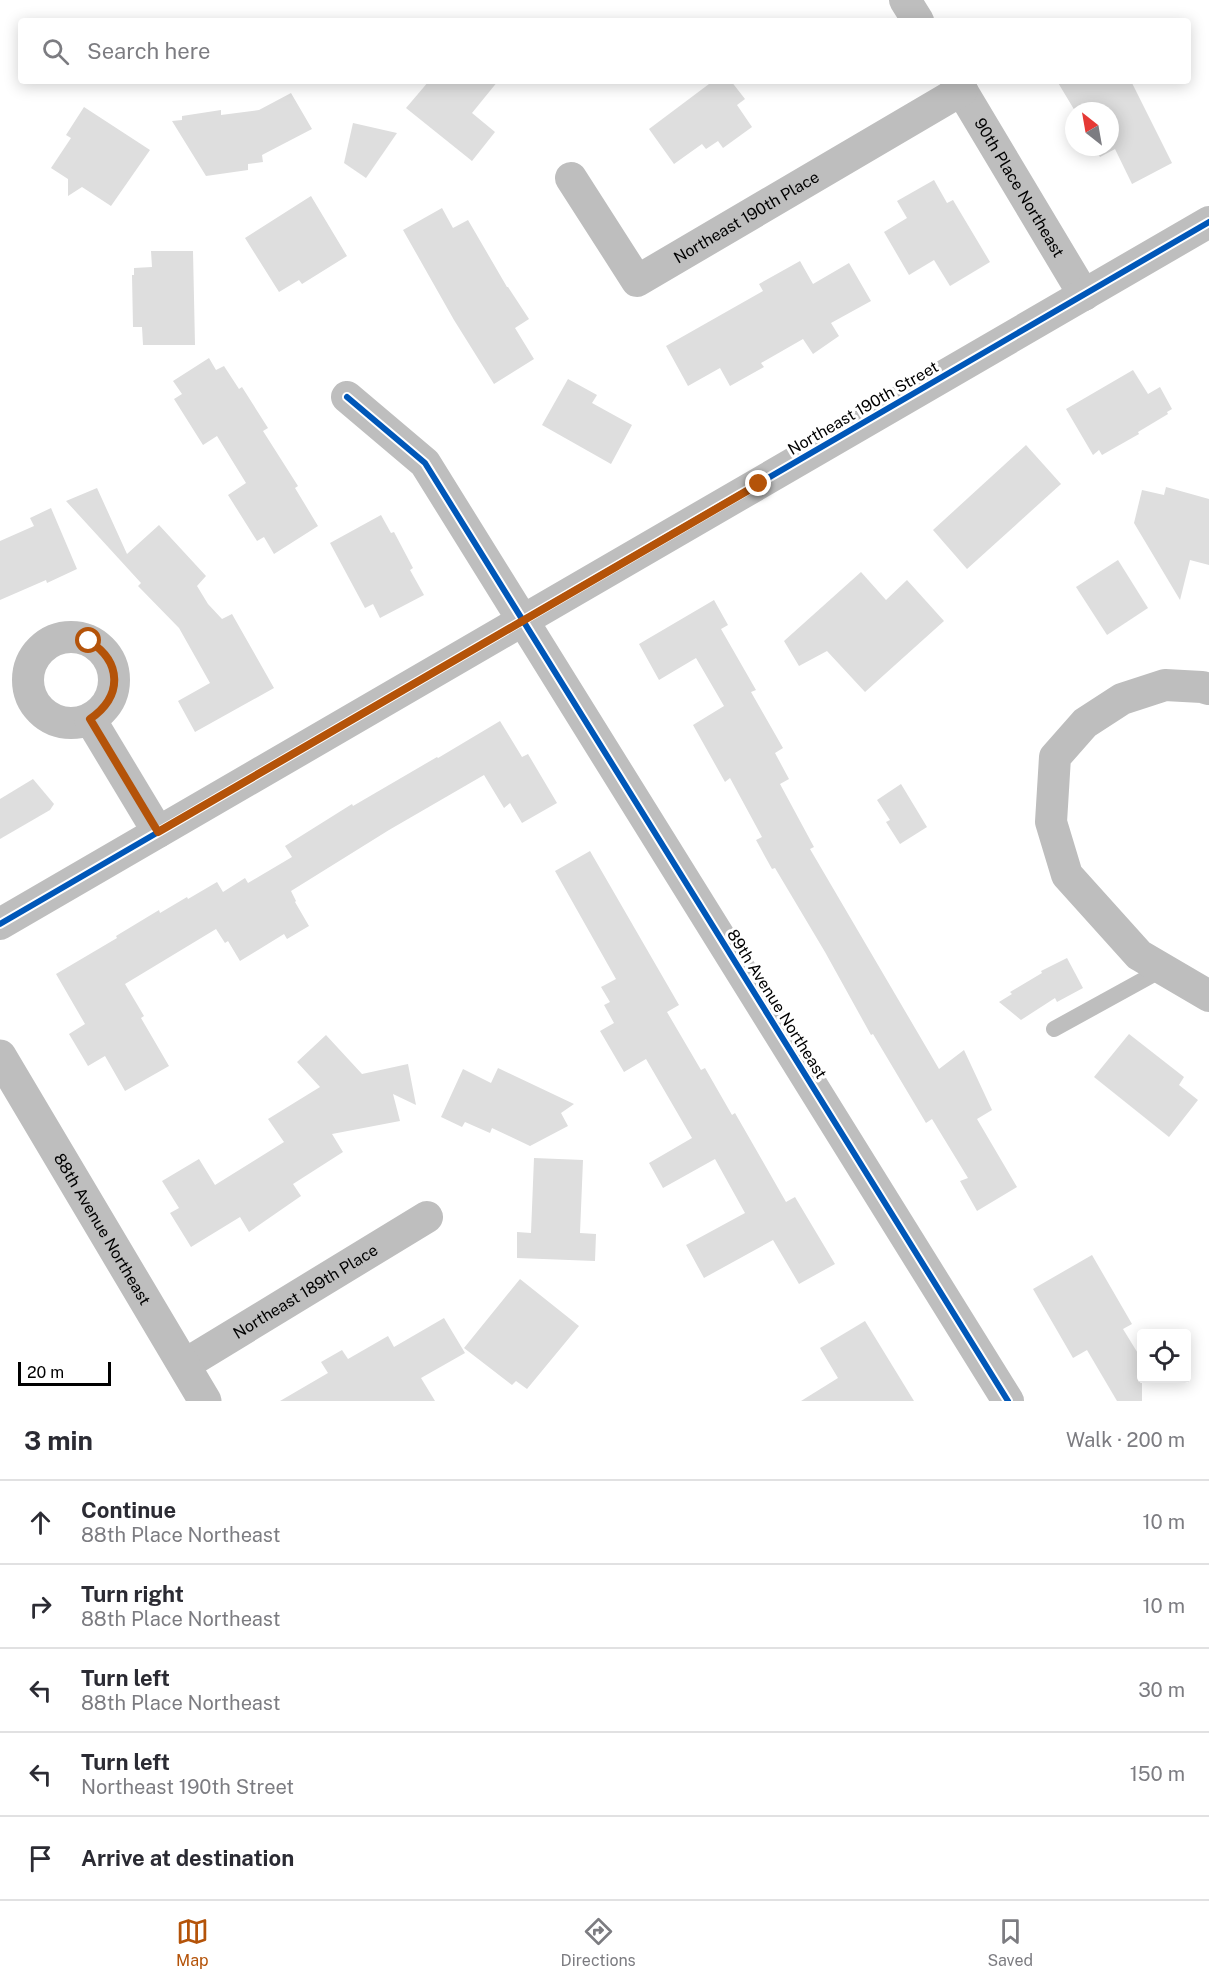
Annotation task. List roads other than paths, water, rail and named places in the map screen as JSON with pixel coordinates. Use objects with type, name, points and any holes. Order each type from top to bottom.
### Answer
[{"type":"street","points":[[905,0],[916,18]]},
{"type":"street","name":"Northeast 190th Place","points":[[571,178],[637,281],[959,86]]},
{"type":"street","name":"90th Place Northeast","points":[[959,86],[1084,295]]},
{"type":"street","name":"Northeast 190th Street","points":[[0,924],[1209,222]]},
{"type":"street","name":"89th Avenue Northeast","points":[[347,397],[425,463],[1008,1401]]},
{"type":"street","points":[[1209,689],[1165,686],[1122,699],[1085,723],[1055,757],[1051,822],[1067,875],[1139,955],[1209,996]]},
{"type":"street","points":[[90,719],[158,832]]},
{"type":"street","name":"88th Avenue Northeast","points":[[0,1056],[205,1401]]},
{"type":"street","name":"Northeast 189th Place","points":[[184,1365],[427,1217]]},
{"type":"lane","points":[[1054,1029],[1163,969]]}]
